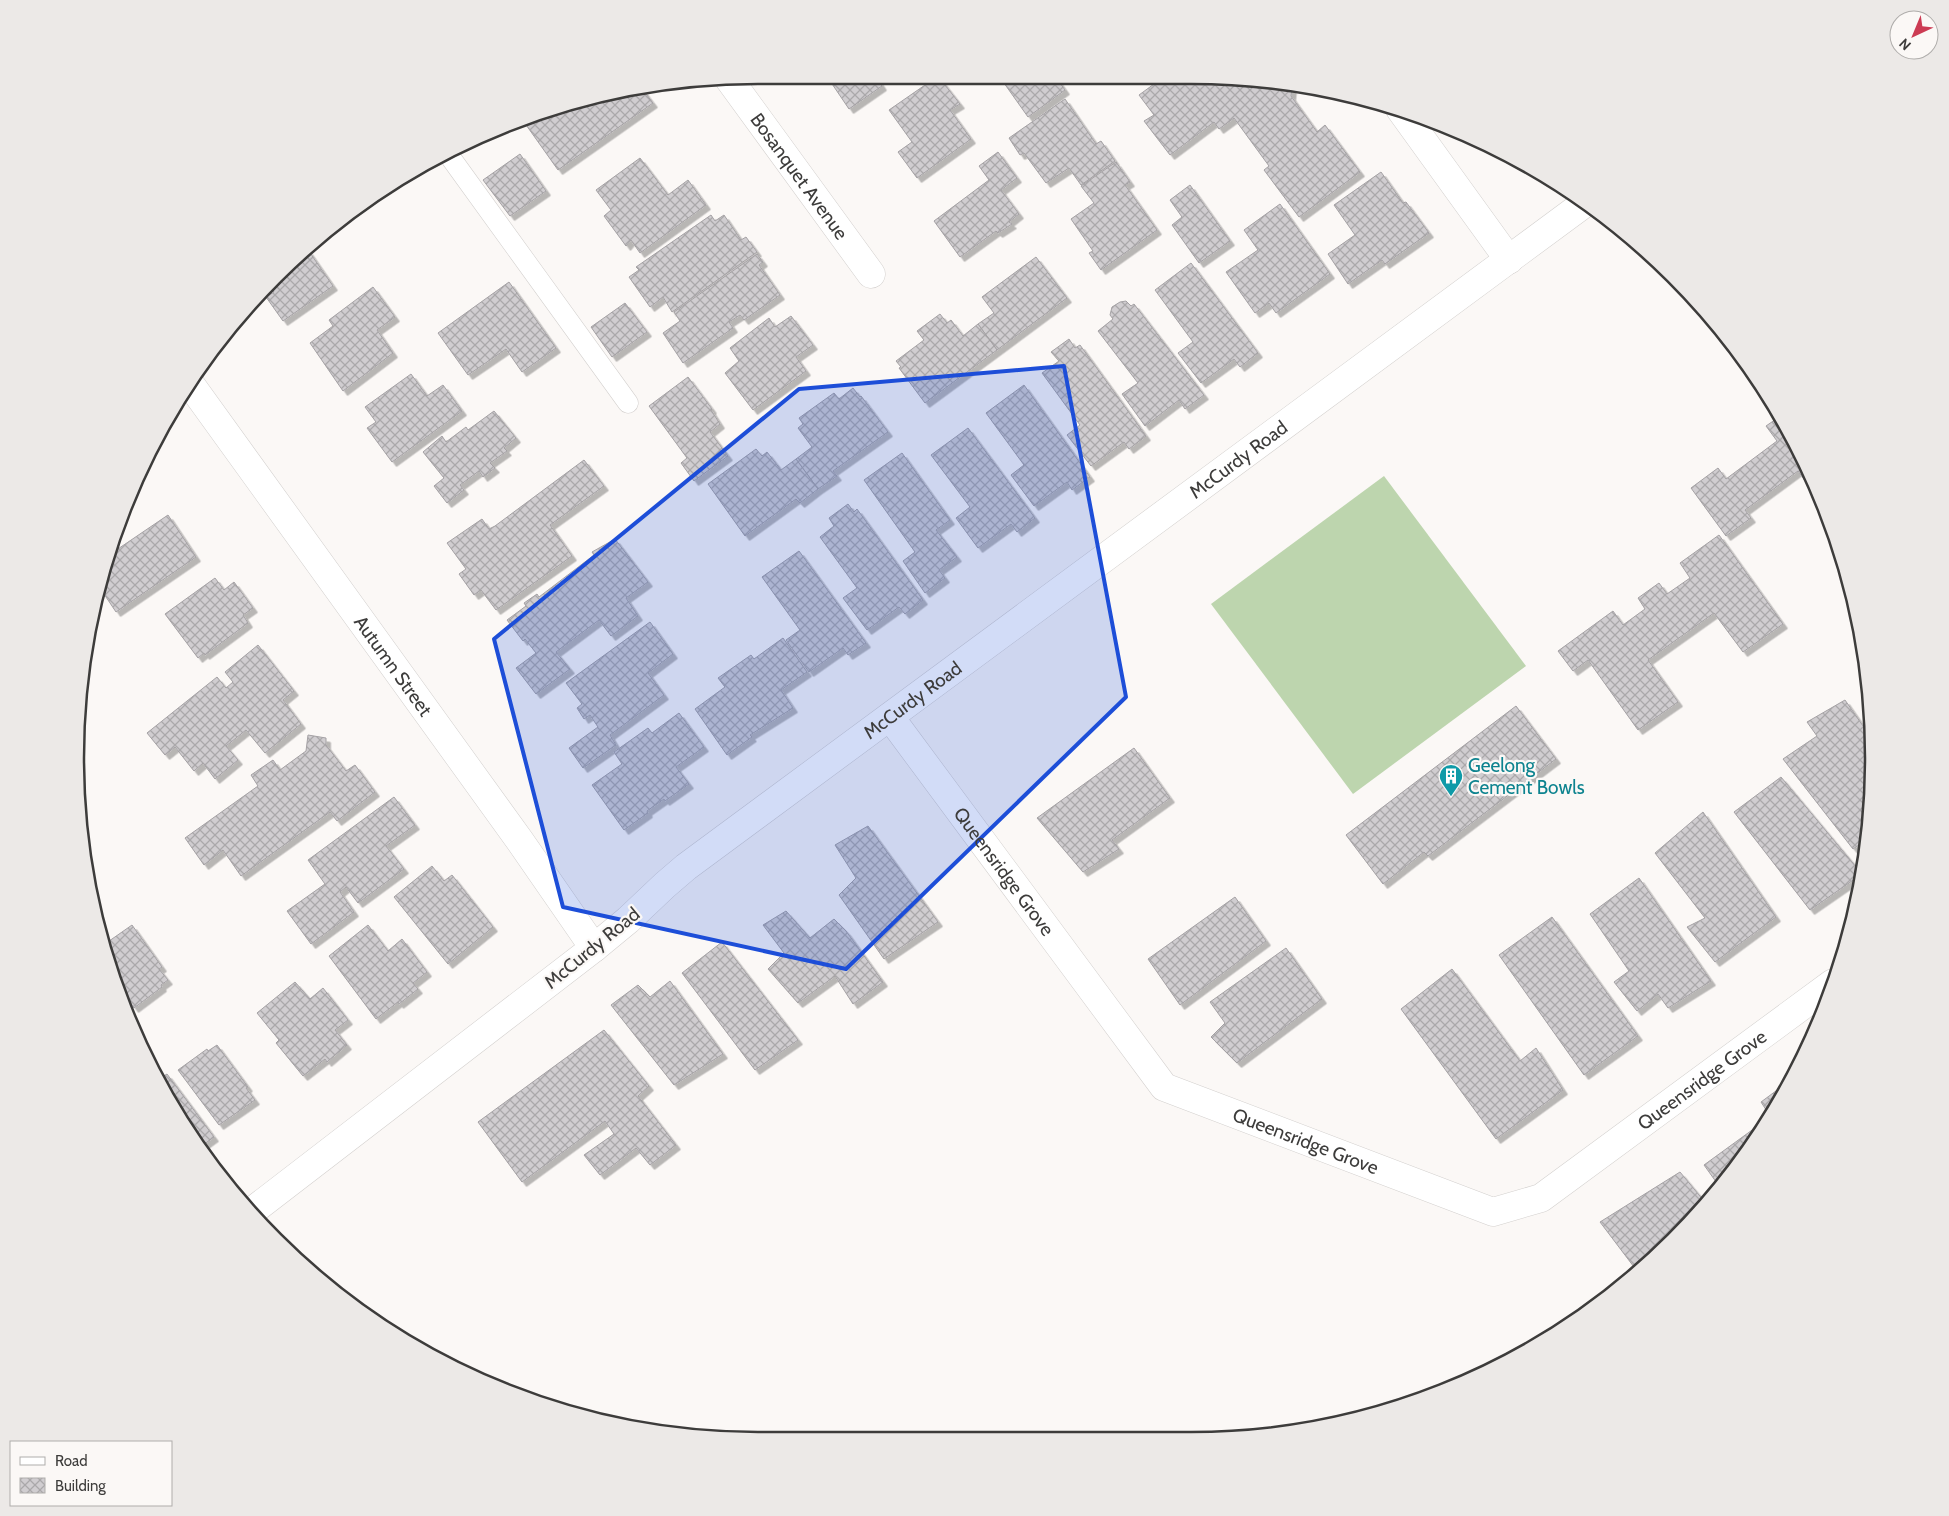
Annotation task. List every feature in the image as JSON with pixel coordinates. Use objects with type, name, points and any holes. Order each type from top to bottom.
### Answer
[{"type":"street","name":"Bosanquet Avenue","points":[[733,85],[871,274]]},
{"type":"street","points":[[1408,120],[1509,260]]},
{"type":"street","name":"McCurdy Road","points":[[256,1208],[594,948],[636,914],[681,870],[1580,207]]},
{"type":"street","name":"Autumn Street","points":[[193,389],[508,824],[594,948]]},
{"type":"street","name":"Queensridge Grove","points":[[890,717],[1164,1088],[1493,1212],[1541,1198],[1824,990]]},
{"type":"lane","points":[[451,158],[628,403]]},
{"type":"highlighted area","points":[[1064,366],[1126,697],[846,969],[563,907],[494,639],[799,389]]},
{"type":"green space","points":[[1384,476],[1526,666],[1353,794],[1211,604]]},
{"type":"building","points":[[832,84],[881,84],[882,86],[849,109]]},
{"type":"building","points":[[926,84],[944,84],[960,104],[950,110],[971,139],[917,178],[898,152],[912,142],[889,110]]},
{"type":"building","points":[[1005,84],[1061,84],[1065,90],[1028,117]]},
{"type":"building","points":[[1154,84],[1235,85],[1292,92],[1291,96],[1317,132],[1325,125],[1360,172],[1299,217],[1264,170],[1269,166],[1234,118],[1219,129],[1214,122],[1170,155],[1144,121],[1154,115],[1139,95]]},
{"type":"building","points":[[646,94],[653,103],[558,170],[526,125],[583,107]]},
{"type":"building","points":[[1065,99],[1096,144],[1101,141],[1115,161],[1081,185],[1069,168],[1046,183],[1024,153],[1020,155],[1009,138]]},
{"type":"building","points":[[998,152],[1017,178],[1001,190],[1019,214],[1009,222],[1012,224],[998,233],[996,231],[960,257],[934,221],[989,180],[979,166]]},
{"type":"building","points":[[520,154],[546,191],[510,216],[483,180]]},
{"type":"building","points":[[640,158],[668,195],[688,180],[706,205],[640,253],[631,240],[626,246],[604,216],[611,210],[596,190]]},
{"type":"building","points":[[1116,162],[1130,182],[1125,185],[1157,230],[1101,270],[1089,253],[1093,251],[1071,219],[1094,203],[1081,186]]},
{"type":"building","points":[[1381,172],[1403,203],[1406,202],[1429,233],[1385,264],[1382,260],[1348,284],[1328,254],[1355,235],[1334,205]]},
{"type":"building","points":[[1190,185],[1230,241],[1199,263],[1172,225],[1182,217],[1170,200]]},
{"type":"building","points":[[1280,204],[1330,274],[1276,313],[1269,303],[1255,313],[1226,272],[1258,250],[1244,230]]},
{"type":"building","points":[[711,215],[715,221],[724,215],[741,240],[746,237],[757,252],[672,312],[663,297],[650,307],[629,277],[639,270],[636,267]]},
{"type":"building","points":[[310,253],[333,286],[283,321],[266,297],[274,292],[273,290],[281,281]]},
{"type":"building","points":[[757,254],[763,262],[759,265],[780,295],[744,320],[740,315],[729,322],[733,328],[683,363],[663,333],[680,321],[674,312]]},
{"type":"building","points":[[1036,257],[1067,298],[997,350],[978,324],[994,313],[982,297]]},
{"type":"building","points":[[1191,263],[1258,353],[1240,367],[1234,359],[1201,383],[1178,353],[1193,342],[1155,290]]},
{"type":"building","points":[[509,282],[556,348],[522,372],[506,349],[468,375],[438,333]]},
{"type":"building","points":[[373,287],[395,317],[377,330],[393,353],[343,391],[310,343],[333,326],[329,320]]},
{"type":"building","points":[[1126,301],[1131,306],[1134,304],[1204,395],[1185,409],[1179,400],[1145,426],[1122,394],[1138,383],[1098,331],[1113,319],[1110,315],[1112,307]]},
{"type":"building","points":[[625,303],[647,332],[612,357],[591,327]]},
{"type":"building","points":[[940,314],[947,323],[951,320],[963,336],[978,324],[997,350],[925,403],[899,368],[901,367],[896,361],[924,340],[917,331]]},
{"type":"building","points":[[791,316],[813,345],[796,357],[806,371],[753,410],[725,373],[739,361],[730,348],[769,318],[775,327]]},
{"type":"building","points":[[1069,339],[1075,348],[1080,345],[1146,436],[1129,449],[1124,442],[1091,466],[1067,435],[1080,425],[1042,373],[1059,361],[1051,352]]},
{"type":"building","points":[[411,374],[427,396],[443,385],[462,411],[392,462],[367,428],[376,422],[365,407]]},
{"type":"building","points":[[688,377],[712,409],[720,424],[710,432],[728,456],[694,481],[681,463],[687,458],[649,406]]},
{"type":"building","points":[[1024,385],[1090,477],[1072,490],[1067,482],[1034,506],[1011,475],[1024,465],[986,413]]},
{"type":"building","points":[[853,388],[888,432],[833,471],[837,476],[818,489],[796,459],[812,447],[798,428],[803,424],[799,418],[834,393],[839,399]]},
{"type":"building","points":[[494,411],[516,438],[504,448],[507,451],[490,463],[495,468],[483,477],[479,471],[460,485],[464,490],[447,503],[434,486],[444,478],[423,452],[442,436],[446,442],[466,427],[468,430]]},
{"type":"building","points":[[1774,420],[1806,482],[1798,471],[1745,510],[1751,518],[1726,536],[1691,488],[1718,468],[1726,479],[1777,441],[1766,426]]},
{"type":"building","points":[[968,428],[1035,518],[1017,532],[1011,524],[978,548],[956,518],[970,507],[931,455]]},
{"type":"building","points":[[756,449],[762,456],[767,452],[781,470],[796,459],[818,489],[800,503],[796,499],[745,536],[708,484]]},
{"type":"building","points":[[902,453],[950,520],[936,530],[957,557],[939,570],[945,578],[925,593],[903,561],[915,552],[864,480]]},
{"type":"building","points":[[584,460],[604,486],[550,525],[572,556],[496,610],[481,590],[474,595],[459,574],[466,569],[447,543],[482,519],[489,529],[495,526]]},
{"type":"building","points":[[848,504],[854,512],[857,509],[923,600],[905,614],[899,607],[867,630],[843,598],[857,588],[820,537],[834,526],[829,518]]},
{"type":"building","points":[[168,515],[196,557],[116,612],[104,594],[117,549]]},
{"type":"building","points":[[1719,535],[1783,624],[1743,652],[1714,613],[1648,660],[1678,702],[1638,730],[1588,660],[1573,671],[1558,651],[1613,611],[1623,625],[1645,609],[1638,598],[1659,583],[1667,594],[1690,578],[1680,563]]},
{"type":"building","points":[[615,539],[648,582],[626,598],[638,616],[611,636],[599,620],[556,652],[570,669],[536,694],[516,668],[536,653],[525,639],[523,641],[507,620],[526,606],[524,603],[537,594],[539,597],[594,555],[592,552]]},
{"type":"building","points":[[799,551],[866,643],[848,655],[843,648],[809,672],[786,640],[800,630],[762,577]]},
{"type":"building","points":[[215,578],[224,590],[234,582],[253,608],[243,615],[248,623],[205,655],[204,653],[198,658],[165,614]]},
{"type":"building","points":[[650,622],[673,654],[648,673],[664,695],[610,735],[616,745],[583,768],[569,748],[598,727],[590,715],[584,719],[577,708],[582,704],[566,683]]},
{"type":"building","points":[[783,638],[807,672],[781,690],[793,708],[750,735],[752,737],[727,755],[695,709],[725,687],[718,678],[751,655],[754,659]]},
{"type":"building","points":[[258,645],[294,691],[283,700],[301,724],[265,753],[246,730],[226,746],[238,760],[215,779],[203,763],[194,771],[175,747],[165,755],[147,733],[217,677],[226,688],[233,682],[225,672]]},
{"type":"building","points":[[1845,700],[1864,728],[1864,802],[1859,845],[1853,849],[1783,759],[1817,736],[1807,722]]},
{"type":"building","name":"Geelong Cement Bowls","points":[[1516,706],[1556,759],[1428,856],[1424,852],[1383,884],[1346,835]]},
{"type":"building","points":[[679,713],[704,747],[676,767],[689,784],[647,811],[648,813],[624,830],[592,785],[622,764],[614,752],[648,728],[652,733]]},
{"type":"building","points":[[308,735],[326,738],[326,745],[346,771],[355,765],[375,792],[337,821],[330,812],[241,876],[223,850],[204,865],[185,838],[258,786],[251,775],[273,760],[280,770],[306,751]]},
{"type":"building","points":[[1134,748],[1170,798],[1112,840],[1119,849],[1083,872],[1037,818]]},
{"type":"building","points":[[1781,777],[1856,867],[1854,880],[1810,910],[1734,812]]},
{"type":"building","points":[[394,797],[415,825],[386,846],[404,869],[358,903],[346,887],[340,892],[354,912],[311,944],[287,911],[325,884],[308,860]]},
{"type":"building","points":[[1703,812],[1776,917],[1715,962],[1687,927],[1705,918],[1655,853]]},
{"type":"building","points":[[868,826],[938,922],[884,959],[839,895],[856,878],[835,845]]},
{"type":"building","points":[[432,866],[444,881],[452,875],[493,927],[448,964],[394,897]]},
{"type":"building","points":[[1639,878],[1711,981],[1668,1008],[1658,994],[1637,1011],[1614,982],[1629,971],[1590,914]]},
{"type":"building","points":[[1235,897],[1266,941],[1180,1005],[1148,959]]},
{"type":"building","points":[[786,911],[810,938],[834,919],[846,931],[883,982],[853,1004],[835,976],[798,1003],[768,969],[784,953],[763,925]]},
{"type":"building","points":[[1552,917],[1638,1036],[1584,1075],[1499,955]]},
{"type":"building","points":[[132,925],[162,967],[159,969],[168,980],[161,985],[162,987],[134,1008],[130,1002],[109,941]]},
{"type":"building","points":[[368,925],[388,951],[402,939],[427,972],[413,983],[418,989],[376,1019],[329,956]]},
{"type":"building","points":[[722,942],[798,1040],[755,1070],[682,973]]},
{"type":"building","points":[[1286,948],[1322,999],[1237,1063],[1211,1037],[1225,1023],[1210,1002]]},
{"type":"building","points":[[1452,969],[1520,1061],[1536,1048],[1563,1090],[1496,1139],[1401,1009]]},
{"type":"building","points":[[670,981],[723,1054],[674,1085],[611,1005],[638,985],[650,997]]},
{"type":"building","points":[[295,982],[310,999],[323,988],[348,1020],[335,1030],[347,1045],[327,1062],[325,1059],[303,1076],[276,1043],[279,1040],[257,1013]]},
{"type":"building","points":[[604,1030],[649,1086],[638,1096],[676,1145],[650,1165],[636,1148],[600,1175],[584,1155],[614,1134],[605,1121],[522,1182],[478,1122]]},
{"type":"building","points":[[217,1045],[248,1087],[246,1088],[255,1100],[219,1125],[178,1070],[207,1049],[208,1051]]},
{"type":"building","points":[[167,1074],[214,1137],[205,1144],[197,1133],[164,1076]]},
{"type":"building","points":[[1778,1089],[1766,1110],[1761,1102]]},
{"type":"building","points":[[1755,1128],[1716,1181],[1704,1165]]},
{"type":"building","points":[[1680,1172],[1702,1198],[1683,1216],[1684,1218],[1668,1235],[1634,1267],[1600,1222]]},
{"type":"place","name":"Geelong Cement Bowls","points":[[1451,797]]}]
